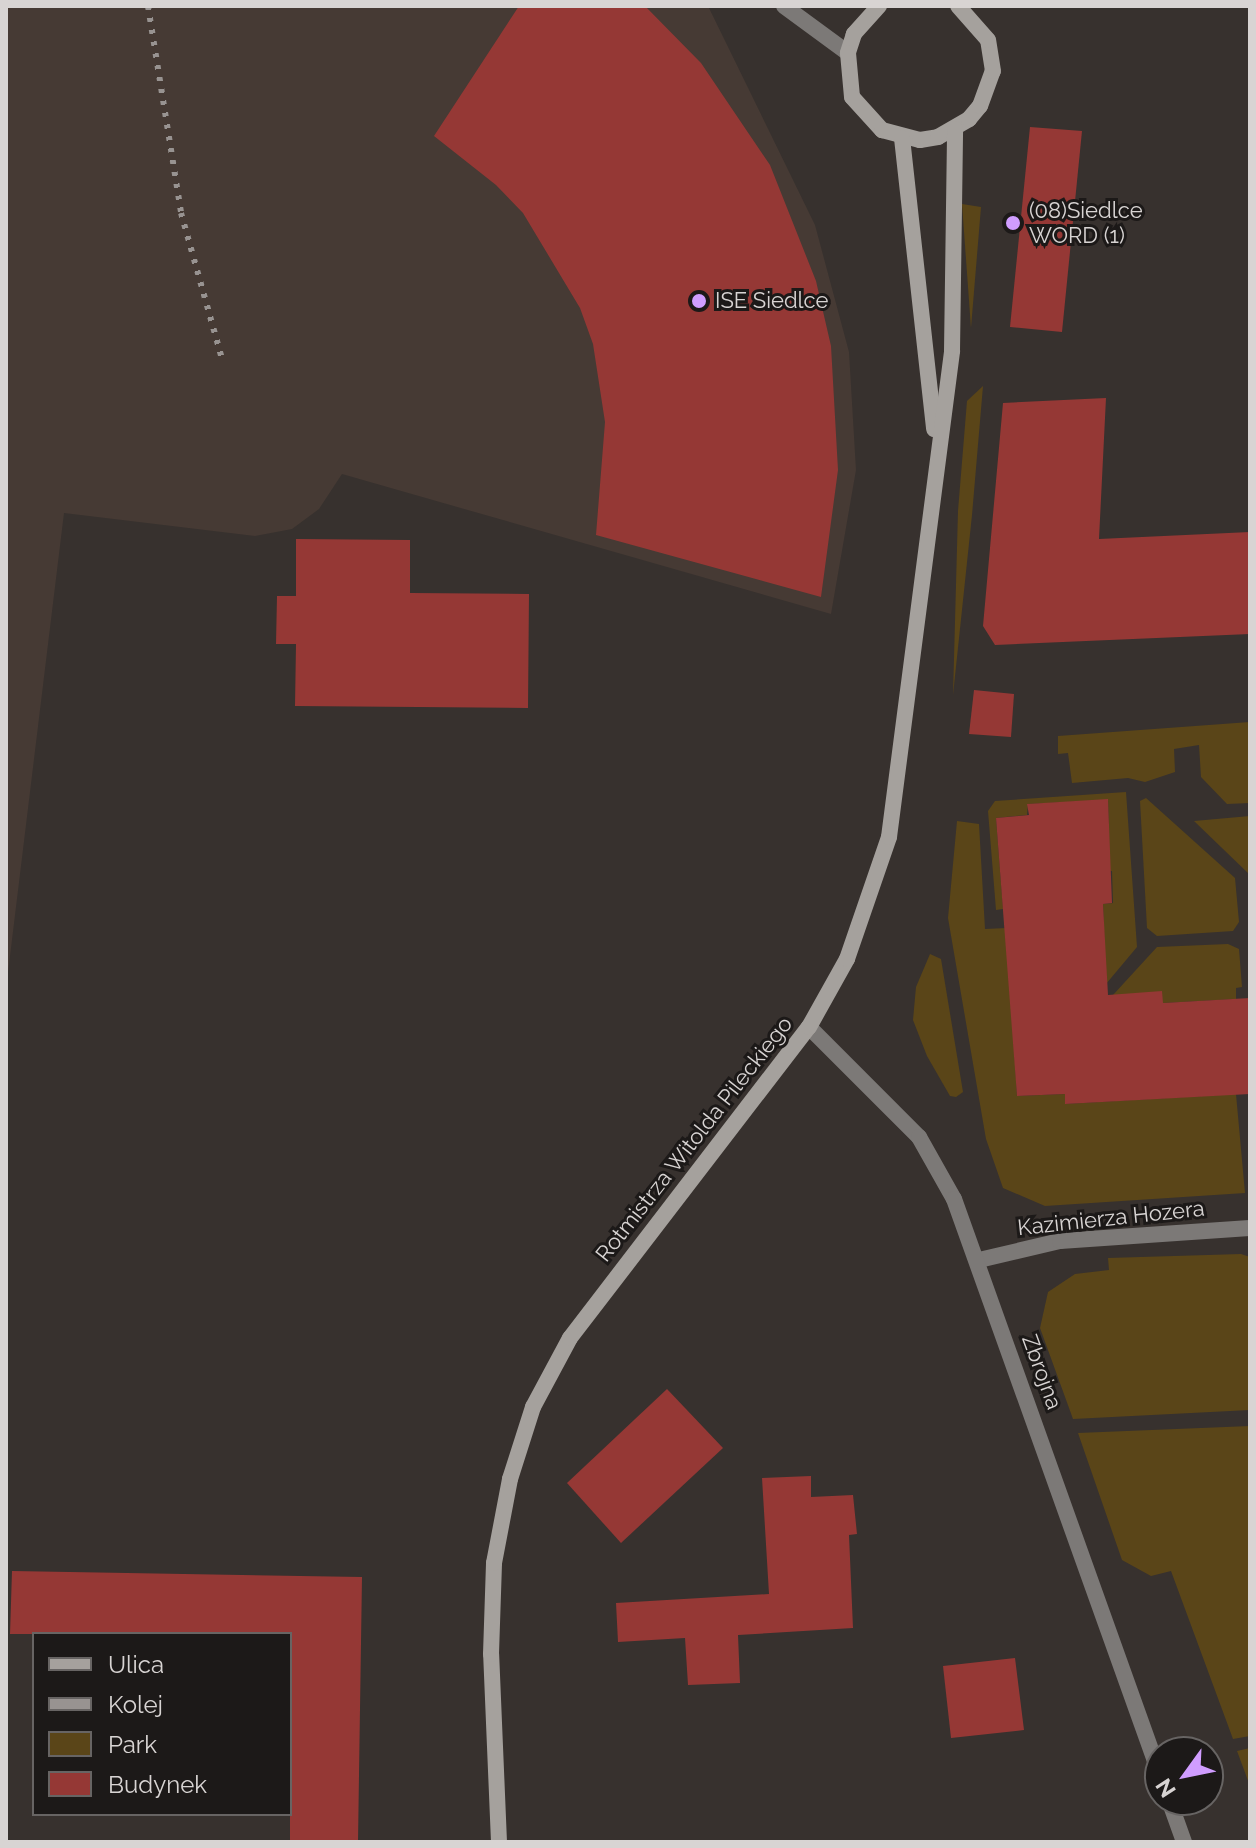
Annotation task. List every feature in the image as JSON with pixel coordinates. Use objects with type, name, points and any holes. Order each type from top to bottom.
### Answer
[{"type":"main road","points":[[879,6],[859,26],[848,53],[852,97],[882,130],[902,138],[938,137],[955,129],[980,106],[993,71],[988,40],[974,13],[958,6]]},
{"type":"main road","name":"Rotmistrza Witolda Pileckiego","points":[[499,1842],[491,1654],[494,1563],[510,1479],[533,1407],[570,1338],[809,1027],[847,959],[889,837],[912,688],[936,454],[952,351],[955,129]]},
{"type":"main road","name":"Rotmistrza Witolda Pileckiego","points":[[902,138],[936,454]]},
{"type":"street","points":[[784,6],[848,53]]},
{"type":"street","name":"Zbrojna","points":[[809,1027],[919,1137],[954,1199],[979,1260],[1146,1736]]},
{"type":"street","name":"Kazimierza Hozera","points":[[979,1260],[1060,1241],[1250,1228]]},
{"type":"street","points":[[1175,1816],[1184,1842]]},
{"type":"shaded area","points":[[6,6],[708,6],[815,225],[849,352],[856,470],[831,614],[342,474],[319,509],[292,529],[255,536],[64,513],[6,989]]},
{"type":"green space","points":[[962,204],[981,207],[971,328]]},
{"type":"green space","points":[[983,386],[953,695],[958,511],[967,401]]},
{"type":"green space","points":[[1250,722],[1250,803],[1227,804],[1201,777],[1199,745],[1174,749],[1175,772],[1145,782],[1128,778],[1072,783],[1068,753],[1058,754],[1058,736]]},
{"type":"green space","points":[[1126,792],[1137,947],[1106,984],[1103,904],[1113,903],[1112,871],[1101,870],[1099,835],[1109,834],[1108,800],[1028,804],[1027,815],[996,818],[1003,909],[996,910],[988,811],[995,801]]},
{"type":"green space","points":[[1146,798],[1235,878],[1239,922],[1233,931],[1157,936],[1147,928],[1140,801]]},
{"type":"green space","points":[[1250,816],[1250,875],[1194,821]]},
{"type":"green space","points":[[957,821],[979,824],[985,929],[1007,928],[1017,1096],[1065,1094],[1065,1104],[1236,1094],[1245,1193],[1045,1206],[1003,1188],[986,1139],[948,918]]},
{"type":"green space","points":[[1228,944],[1239,949],[1242,987],[1236,988],[1236,999],[1163,1003],[1113,995],[1157,947]]},
{"type":"green space","points":[[930,954],[941,959],[963,1092],[956,1097],[950,1096],[927,1056],[913,1020],[916,987]]},
{"type":"green space","points":[[1241,1254],[1250,1257],[1250,1410],[1073,1419],[1040,1328],[1048,1292],[1075,1274],[1109,1270],[1108,1258]]},
{"type":"green space","points":[[1250,1426],[1250,1736],[1233,1739],[1171,1571],[1151,1576],[1122,1560],[1078,1433]]},
{"type":"green space","points":[[1250,1748],[1250,1786],[1237,1751]]},
{"type":"building","name":"ISE Siedlce","points":[[519,6],[645,6],[701,63],[770,165],[816,281],[831,346],[838,470],[821,597],[596,535],[605,422],[593,344],[580,308],[523,213],[496,185],[434,136]]},
{"type":"building","points":[[1030,127],[1082,131],[1062,332],[1010,327]]},
{"type":"building","points":[[1106,398],[1099,539],[1250,532],[1250,634],[995,645],[983,626],[1003,403]]},
{"type":"building","points":[[296,539],[410,540],[410,593],[529,594],[528,708],[295,706],[296,644],[276,644],[277,596],[296,596]]},
{"type":"building","points":[[974,690],[1014,694],[1011,737],[969,734]]},
{"type":"building","points":[[1108,799],[1112,903],[1103,904],[1108,995],[1162,991],[1163,1003],[1250,998],[1250,1094],[1065,1104],[1065,1094],[1017,1096],[996,818],[1029,815],[1027,804]]},
{"type":"building","points":[[667,1389],[723,1448],[621,1543],[567,1483]]},
{"type":"building","points":[[811,1476],[811,1497],[853,1495],[857,1534],[849,1535],[853,1628],[738,1635],[740,1683],[688,1685],[685,1638],[618,1642],[616,1603],[769,1594],[762,1478]]},
{"type":"building","points":[[12,1571],[362,1577],[358,1842],[290,1842],[292,1632],[10,1634]]},
{"type":"building","points":[[1015,1658],[1024,1730],[951,1738],[943,1666]]},
{"type":"railway","points":[[148,6],[181,213],[222,359]]},
{"type":"place","name":"(08)Siedlce WORD (1)","points":[[1013,223]]},
{"type":"place","name":"ISE Siedlce","points":[[699,301]]}]
